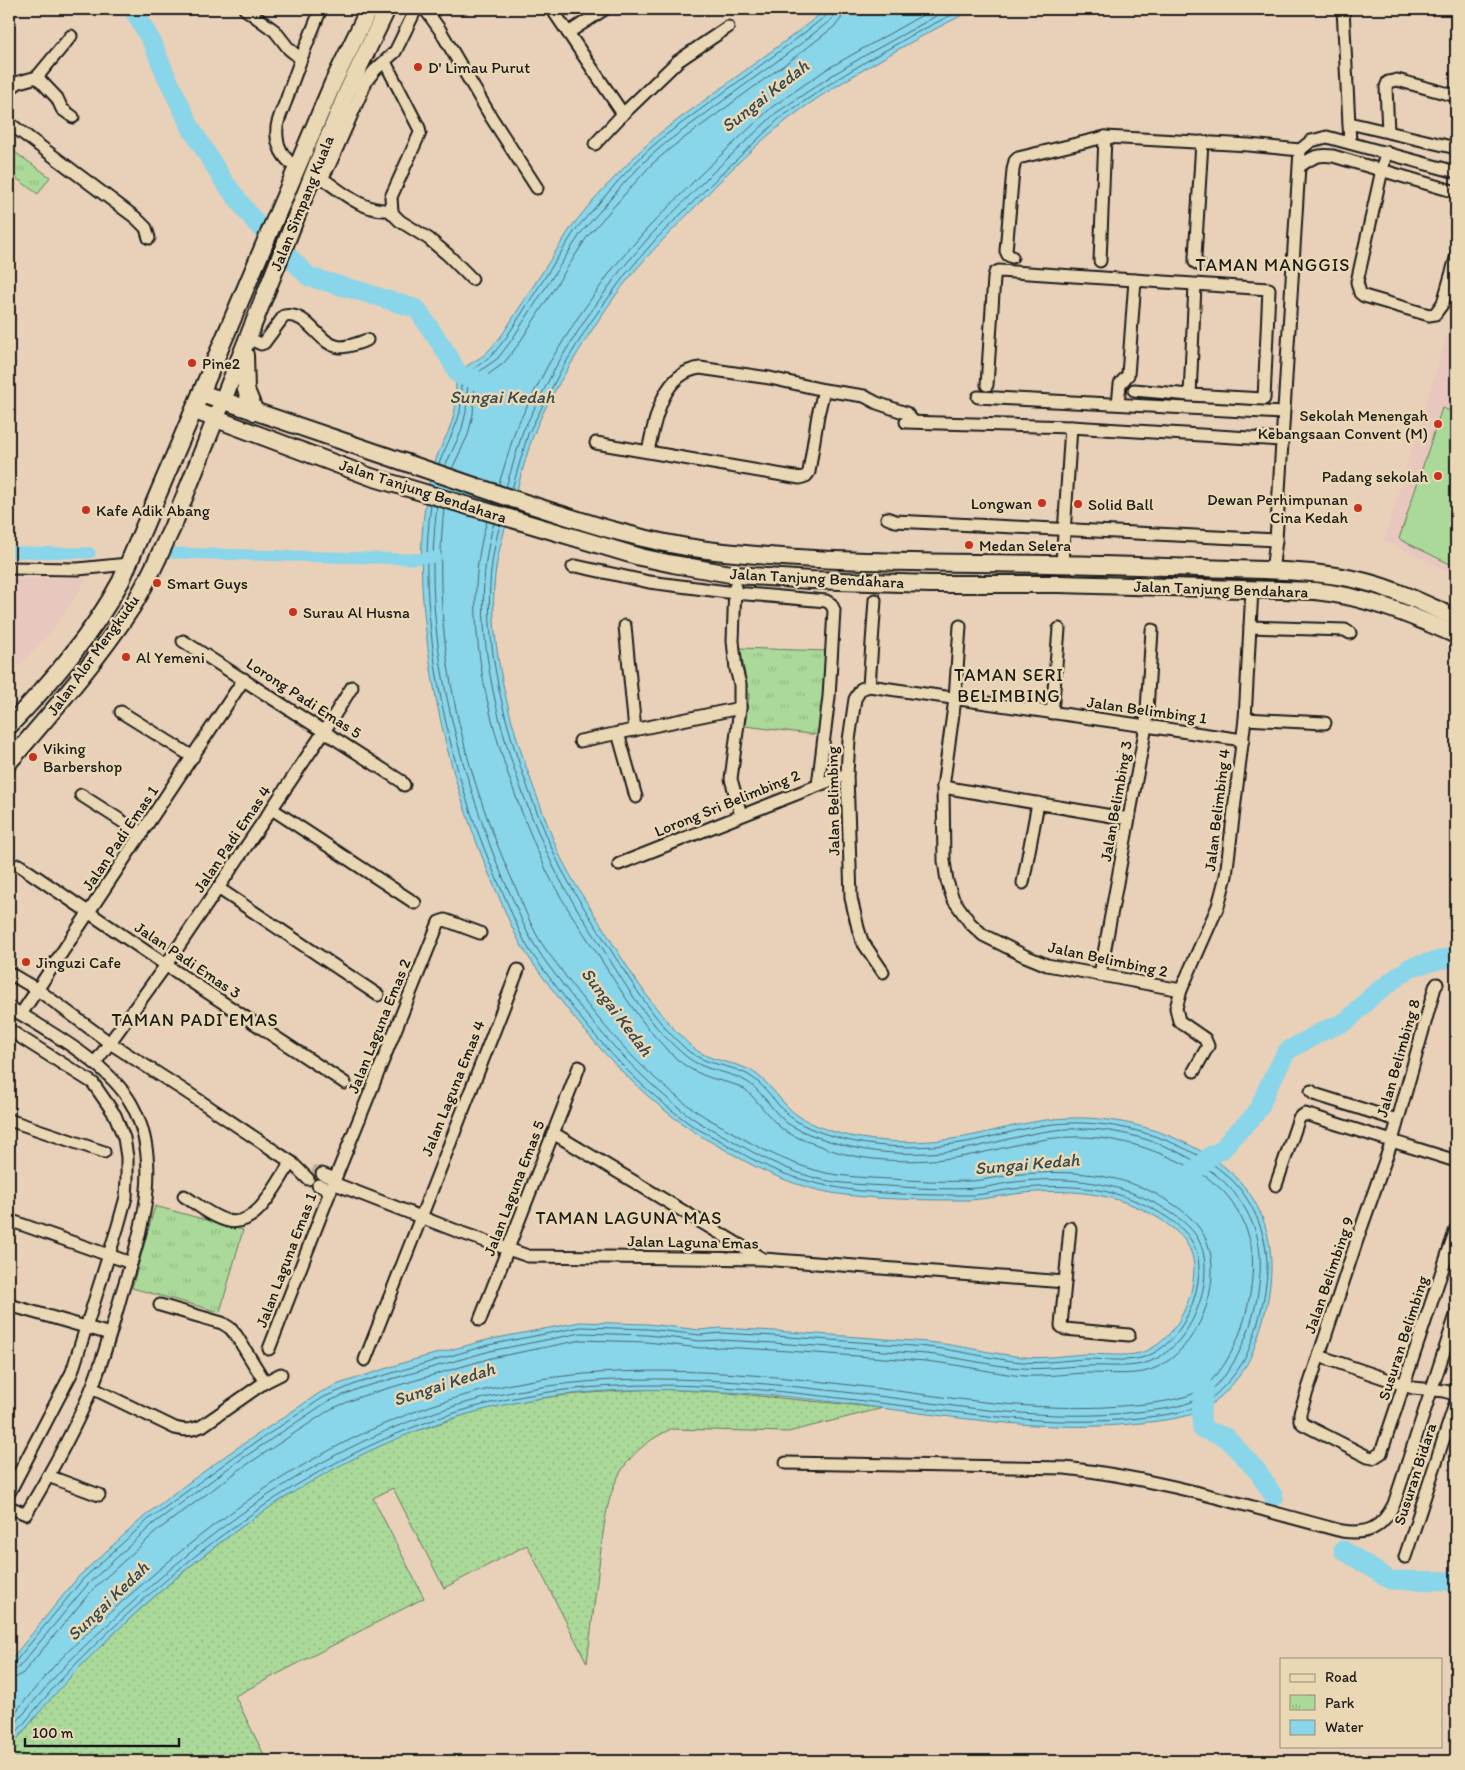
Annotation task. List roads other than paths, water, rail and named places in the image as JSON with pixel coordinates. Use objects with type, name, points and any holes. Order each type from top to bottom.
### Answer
[{"type":"main road","name":"Jalan Simpang Kuala","points":[[223,400],[291,231],[316,179],[341,87],[369,9]]},
{"type":"main road","name":"Jalan Simpang Kuala","points":[[201,393],[299,168],[341,87],[387,9]]},
{"type":"main road","points":[[246,343],[246,390],[255,412]]},
{"type":"main road","name":"Jalan Tanjung Bendahara","points":[[201,393],[560,514],[628,535],[695,548],[746,554],[877,560],[1314,572],[1370,582],[1456,618]]},
{"type":"main road","name":"Jalan Alor Mengkudu","points":[[9,726],[73,654],[110,600],[128,564],[195,411],[201,393]]},
{"type":"main road","name":"Jalan Alor Mengkudu","points":[[9,762],[73,687],[132,606],[172,528],[223,400]]},
{"type":"main road","name":"Jalan Tanjung Bendahara","points":[[195,411],[371,477],[581,540],[673,564],[736,575],[876,582],[1067,584],[1315,591],[1345,595],[1382,606],[1456,635]]},
{"type":"main road","points":[[207,442],[222,434],[248,430]]},
{"type":"main road","points":[[876,582],[877,560]]},
{"type":"street","points":[[245,9],[275,31],[300,58]]},
{"type":"street","points":[[299,168],[288,162],[281,151],[277,141],[277,126],[300,58],[321,9]]},
{"type":"street","points":[[392,210],[378,211],[364,206],[316,179],[330,164],[368,80],[399,45],[416,9]]},
{"type":"street","points":[[425,9],[440,30],[490,117],[537,188]]},
{"type":"street","points":[[552,9],[623,114]]},
{"type":"street","points":[[568,33],[605,9]]},
{"type":"street","points":[[1343,9],[1350,143]]},
{"type":"street","points":[[595,144],[623,114],[678,62],[728,27]]},
{"type":"street","points":[[9,89],[19,82],[36,77],[71,36]]},
{"type":"street","points":[[385,62],[420,133],[391,197],[392,213],[400,221],[429,239],[472,279]]},
{"type":"street","points":[[36,77],[57,98],[62,109],[73,117]]},
{"type":"street","points":[[1388,132],[1386,87],[1388,82],[1397,80],[1456,96]]},
{"type":"street","points":[[9,123],[136,218],[146,228],[148,238]]},
{"type":"street","points":[[1349,123],[1456,148]]},
{"type":"street","points":[[1100,261],[1105,138]]},
{"type":"street","points":[[1012,257],[1006,251],[1012,170],[1015,160],[1105,138],[1202,142],[1300,150],[1311,141],[1323,138],[1386,152],[1456,172]]},
{"type":"street","points":[[1200,266],[1195,262],[1195,257],[1202,142]]},
{"type":"street","points":[[1272,571],[1276,540],[1300,150]]},
{"type":"street","points":[[1386,152],[1357,282],[1360,293],[1364,296],[1429,315],[1435,314],[1440,310],[1443,303],[1456,258]]},
{"type":"street","points":[[1300,166],[1320,154],[1333,156],[1456,192]]},
{"type":"street","points":[[987,385],[995,273],[999,271],[1269,289],[1264,399],[1134,390]]},
{"type":"street","points":[[1118,404],[1120,384],[1128,375],[1135,280]]},
{"type":"street","points":[[1190,395],[1195,285]]},
{"type":"street","points":[[246,343],[264,343],[284,316],[290,315],[297,316],[323,338],[337,346],[342,347],[367,340]]},
{"type":"street","points":[[648,451],[656,415],[662,401],[680,375],[700,368],[770,378],[824,390],[864,396],[877,403],[906,413],[910,421],[1071,427],[1281,440]]},
{"type":"street","points":[[1128,375],[1134,384],[1134,405]]},
{"type":"street","points":[[596,443],[800,478],[806,476],[809,472],[824,390]]},
{"type":"street","points":[[978,397],[1283,413]]},
{"type":"street","points":[[1062,564],[1071,427]]},
{"type":"street","points":[[886,518],[895,521],[1276,540]]},
{"type":"street","points":[[9,568],[78,569],[128,564]]},
{"type":"street","points":[[573,567],[576,566],[649,582],[735,593]]},
{"type":"street","points":[[736,575],[733,641],[736,669],[740,684],[740,708],[731,779],[741,815]]},
{"type":"street","name":"Jalan Belimbing 4","points":[[1194,1071],[1208,1046],[1205,1039],[1178,1021],[1176,1008],[1181,990],[1223,890],[1243,740],[1252,589]]},
{"type":"street","name":"Jalan Belimbing","points":[[735,593],[826,601],[831,604],[834,610],[830,689],[818,785]]},
{"type":"street","points":[[869,686],[875,600]]},
{"type":"street","points":[[624,626],[636,730]]},
{"type":"street","name":"Jalan Belimbing 2","points":[[960,626],[955,699],[943,787],[942,822],[947,882],[953,899],[970,923],[983,934],[1024,956],[1047,965],[1181,990]]},
{"type":"street","points":[[1250,627],[1345,630],[1350,633]]},
{"type":"street","points":[[1052,713],[1059,629]]},
{"type":"street","name":"Jalan Belimbing 3","points":[[1100,975],[1146,726],[1152,630]]},
{"type":"street","name":"Lorong Padi Emas 5","points":[[183,641],[325,730],[401,780],[404,785]]},
{"type":"street","name":"Jalan Padi Emas 1","points":[[21,1014],[244,679]]},
{"type":"street","name":"Jalan Belimbing","points":[[869,686],[861,689],[855,699],[849,740],[847,774],[851,898],[862,940],[883,972]]},
{"type":"street","name":"Jalan Belimbing 1","points":[[869,686],[1243,740]]},
{"type":"street","name":"Jalan Padi Emas 4","points":[[95,1062],[166,965],[352,687]]},
{"type":"street","points":[[580,741],[740,708]]},
{"type":"street","points":[[121,712],[193,757]]},
{"type":"street","points":[[1245,719],[1325,723]]},
{"type":"street","points":[[618,733],[636,797]]},
{"type":"street","name":"Lorong Sri Belimbing 2","points":[[619,864],[847,774]]},
{"type":"street","points":[[943,787],[1129,819]]},
{"type":"street","points":[[81,795],[142,834]]},
{"type":"street","points":[[1023,883],[1038,804]]},
{"type":"street","points":[[272,809],[415,903]]},
{"type":"street","name":"Jalan Padi Emas 3","points":[[19,865],[344,1083]]},
{"type":"street","points":[[218,888],[378,995]]},
{"type":"street","name":"Jalan Laguna Emas 2","points":[[333,1184],[439,922],[445,920],[480,932]]},
{"type":"street","name":"Jalan Laguna Emas 4","points":[[365,1360],[518,970]]},
{"type":"street","name":"Jalan Laguna Emas","points":[[9,973],[38,990],[110,1043],[315,1177],[528,1256],[763,1259],[1065,1282]]},
{"type":"street","name":"Jalan Belimbing 8","points":[[1392,1141],[1434,987],[1437,984]]},
{"type":"street","points":[[9,1007],[95,1062],[115,1082],[132,1105],[145,1140],[148,1178],[145,1207],[131,1263],[92,1388],[78,1420],[26,1514],[9,1507]]},
{"type":"street","points":[[9,1030],[93,1083],[115,1115],[124,1138],[127,1156],[126,1197],[77,1357],[64,1390],[9,1494]]},
{"type":"street","name":"Jalan Laguna Emas 5","points":[[480,1320],[579,1067]]},
{"type":"street","points":[[1311,1091],[1314,1094],[1398,1120]]},
{"type":"street","points":[[1276,1185],[1302,1114],[1308,1114],[1456,1161]]},
{"type":"street","points":[[9,1120],[104,1152]]},
{"type":"street","points":[[553,1133],[763,1259]]},
{"type":"street","name":"Jalan Belimbing 9","points":[[1377,1457],[1368,1457],[1306,1426],[1300,1420],[1300,1413],[1392,1141]]},
{"type":"street","points":[[184,1196],[219,1217],[241,1222],[253,1216],[264,1203],[291,1162]]},
{"type":"street","name":"Jalan Laguna Emas 1","points":[[269,1349],[333,1184]]},
{"type":"street","points":[[9,1220],[131,1263]]},
{"type":"street","points":[[1070,1228],[1061,1326],[1063,1328],[1129,1335]]},
{"type":"street","name":"Susuran Belimbing","points":[[1377,1457],[1383,1449],[1456,1229]]},
{"type":"street","points":[[9,1305],[110,1334]]},
{"type":"street","points":[[160,1306],[230,1328],[265,1382]]},
{"type":"street","points":[[786,1463],[1084,1470],[1142,1480],[1342,1531],[1364,1532],[1375,1528],[1384,1521],[1394,1504],[1456,1315]]},
{"type":"street","points":[[1319,1356],[1404,1386],[1415,1389],[1445,1391],[1456,1395]]},
{"type":"street","points":[[92,1388],[175,1428],[193,1430],[202,1426],[265,1382],[281,1374]]},
{"type":"street","name":"Susuran Bidara","points":[[1405,1557],[1456,1401]]},
{"type":"street","points":[[48,1476],[99,1495]]},
{"type":"water","name":"Sungai Kedah","points":[[827,9],[975,9],[913,41],[834,87],[798,112],[758,145],[714,187],[633,273],[602,315],[563,377],[537,426],[531,442],[503,536],[495,574],[494,614],[500,670],[522,755],[552,838],[565,866],[581,894],[655,1007],[687,1043],[701,1053],[750,1070],[764,1080],[787,1106],[800,1117],[818,1126],[860,1138],[906,1142],[970,1136],[1021,1124],[1060,1118],[1108,1120],[1142,1127],[1175,1138],[1206,1154],[1227,1169],[1244,1187],[1257,1206],[1265,1226],[1270,1248],[1269,1295],[1250,1358],[1234,1383],[1222,1396],[1200,1411],[1167,1420],[1108,1426],[1043,1426],[838,1402],[708,1391],[623,1390],[538,1398],[483,1410],[425,1428],[369,1451],[315,1480],[263,1512],[213,1548],[120,1627],[77,1670],[9,1749],[9,1662],[79,1576],[145,1516],[173,1494],[228,1454],[321,1392],[339,1384],[409,1361],[487,1340],[580,1322],[648,1324],[700,1330],[720,1328],[775,1331],[927,1342],[1024,1357],[1087,1354],[1127,1355],[1140,1353],[1152,1348],[1163,1340],[1172,1331],[1186,1307],[1194,1268],[1188,1245],[1179,1234],[1160,1219],[1126,1202],[1090,1194],[1052,1191],[970,1200],[892,1199],[831,1193],[802,1186],[762,1170],[690,1129],[651,1099],[615,1065],[567,1008],[526,953],[511,926],[485,865],[452,767],[443,733],[430,665],[423,600],[421,553],[428,490],[437,457],[454,415],[457,377],[465,367],[487,353],[502,335],[572,226],[594,199],[640,151],[660,133]]},
{"type":"waterway","points":[[133,9],[153,44],[191,128],[223,180],[255,222],[309,277],[417,309],[448,355],[458,374],[482,382]]},
{"type":"waterway","points":[[9,552],[90,553]]},
{"type":"waterway","points":[[173,553],[412,559],[436,557]]},
{"type":"waterway","points":[[1192,1173],[1210,1156],[1222,1150],[1232,1137],[1252,1118],[1260,1107],[1267,1089],[1287,1051],[1323,1031],[1347,1021],[1373,995],[1411,967],[1456,956]]},
{"type":"waterway","points":[[1204,1388],[1201,1412],[1202,1429],[1226,1437],[1259,1473],[1274,1497]]},
{"type":"waterway","points":[[1343,1550],[1390,1580],[1456,1581]]},
{"type":"tunnel","points":[[312,1170],[322,1174]]},
{"type":"place","name":"D' Limau Purut","points":[[418,67]]},
{"type":"place","name":"Pine2","points":[[192,363]]},
{"type":"place","name":"Sekolah Menengah Kebangsaan Convent (M)","points":[[1438,424]]},
{"type":"place","name":"Padang sekolah","points":[[1438,476]]},
{"type":"place","name":"Longwan","points":[[1042,503]]},
{"type":"place","name":"Solid Ball","points":[[1078,504]]},
{"type":"place","name":"Dewan Perhimpunan Cina Kedah","points":[[1358,508]]},
{"type":"place","name":"Kafe Adik Abang","points":[[86,510]]},
{"type":"place","name":"Medan Selera","points":[[969,545]]},
{"type":"place","name":"Smart Guys","points":[[157,583]]},
{"type":"place","name":"Surau Al Husna","points":[[293,612]]},
{"type":"place","name":"Al Yemeni","points":[[126,657]]},
{"type":"place","name":"Viking Barbershop","points":[[33,757]]},
{"type":"place","name":"Jinguzi Cafe","points":[[26,962]]},
{"type":"district","name":"TAMAN MANGGIS","points":[[1273,265]]},
{"type":"district","name":"TAMAN SERI BELIMBING","points":[[1009,685]]},
{"type":"district","name":"TAMAN PADI EMAS","points":[[195,1020]]},
{"type":"district","name":"TAMAN LAGUNA MAS","points":[[629,1218]]}]
